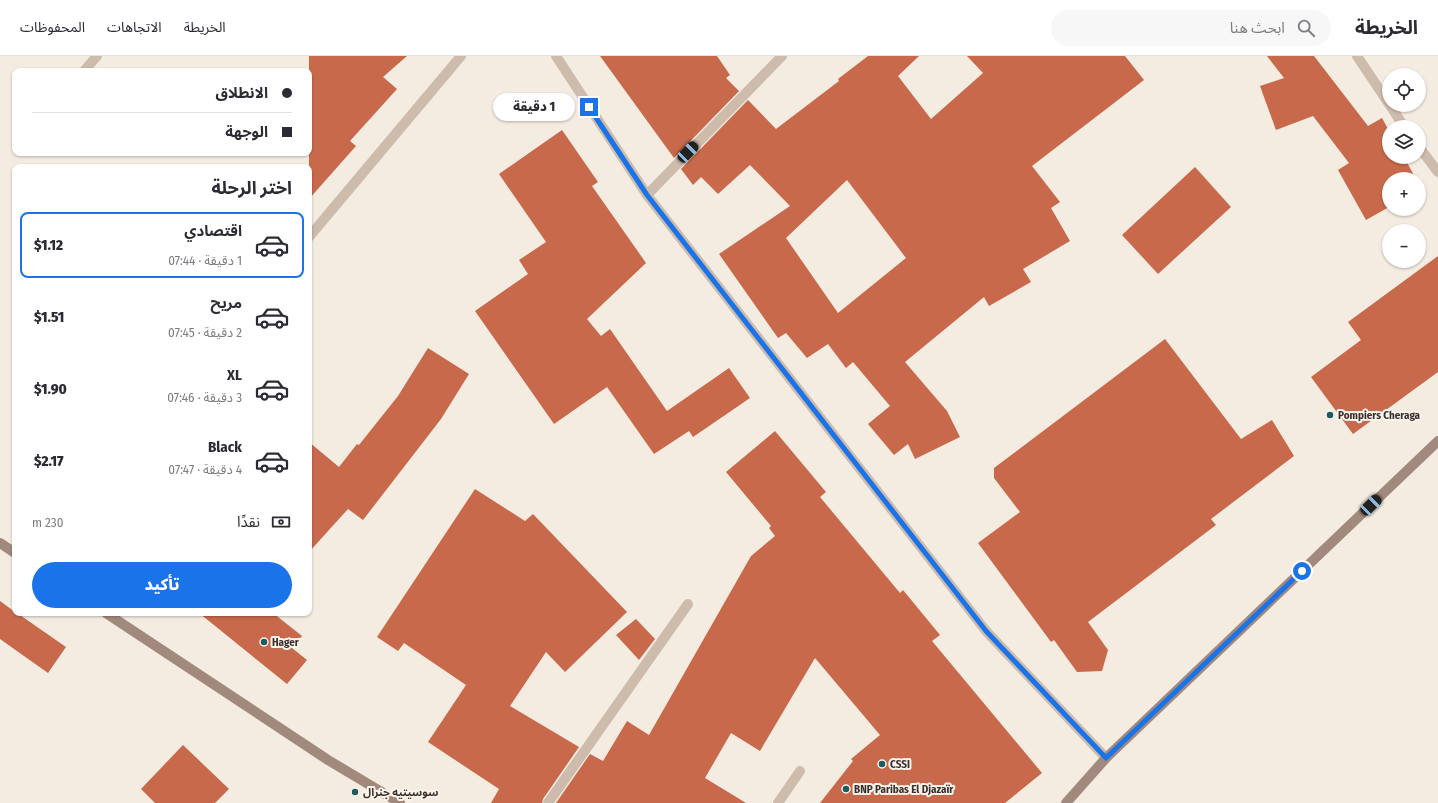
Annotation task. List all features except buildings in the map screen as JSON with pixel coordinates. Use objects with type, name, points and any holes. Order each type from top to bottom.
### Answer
[{"type":"main road","points":[[1066,803],[1106,758],[1438,441]]},
{"type":"main road","points":[[0,543],[12,551]]},
{"type":"main road","points":[[111,616],[328,760],[400,803]]},
{"type":"street","points":[[87,68],[97,56]]},
{"type":"street","points":[[312,234],[461,56]]},
{"type":"street","points":[[556,56],[647,195],[986,631],[1106,758]]},
{"type":"street","points":[[647,195],[782,56]]},
{"type":"street","points":[[1357,56],[1382,94]]},
{"type":"street","points":[[1426,156],[1438,172]]},
{"type":"street","points":[[548,803],[688,604]]},
{"type":"street","points":[[778,803],[800,771]]},
{"type":"place","name":"Pompiers Cheraga","points":[[1330,415]]},
{"type":"place","name":"Hager","points":[[264,642]]},
{"type":"place","name":"CSSI","points":[[882,764]]},
{"type":"place","name":"BNP Paribas El Djazaïr","points":[[846,789]]},
{"type":"place","name":"سوسيتيه جنرال","points":[[355,792]]},
{"type":"route","points":[[589,107],[647,195],[986,631],[1106,758],[1302,571]]}]
